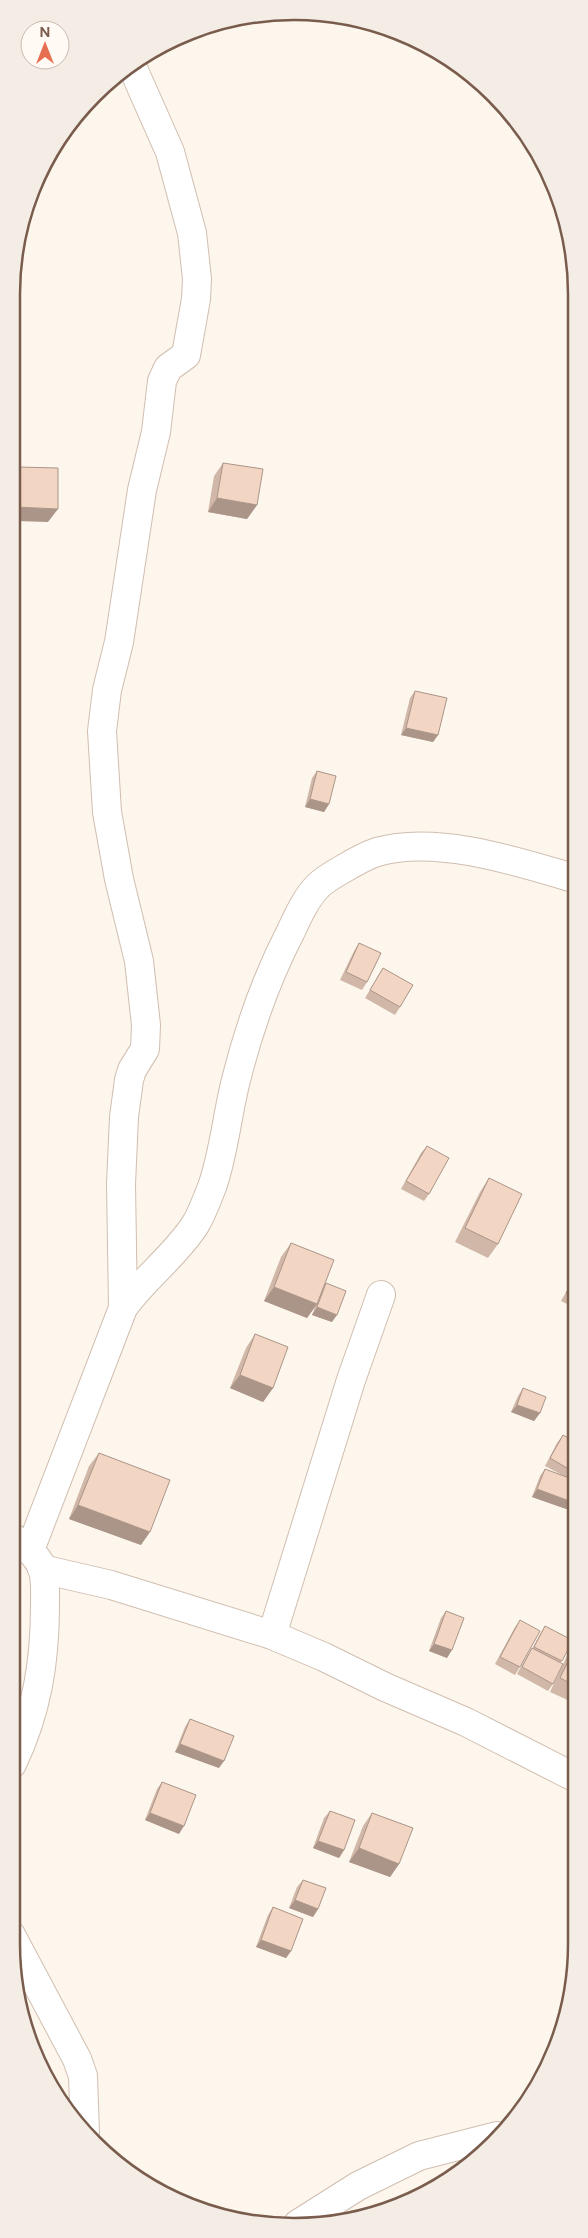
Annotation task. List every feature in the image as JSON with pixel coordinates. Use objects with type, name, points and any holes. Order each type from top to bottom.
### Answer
[{"type":"street","points":[[123,1308],[120,1184],[124,1117],[132,1070],[145,1049],[146,1026],[139,961],[119,879],[107,812],[102,731],[107,690],[119,642],[142,490],[156,432],[162,381],[168,368],[186,355],[196,299],[197,279],[192,234],[170,152],[134,72]]},
{"type":"street","points":[[20,1742],[37,1694],[45,1645],[45,1596],[28,1552],[123,1308],[195,1224],[212,1186],[246,1043],[264,988],[304,906],[317,886],[348,866],[376,853],[401,848],[472,851],[517,861],[568,876]]},
{"type":"street","points":[[272,1635],[351,1380],[381,1295]]},
{"type":"street","points":[[28,1552],[111,1585],[272,1635],[466,1722],[568,1774]]},
{"type":"street","points":[[20,1953],[77,2059],[83,2076],[85,2121]]},
{"type":"street","points":[[309,2217],[358,2186],[419,2156],[488,2138]]},
{"type":"building","points":[[223,463],[263,469],[257,505],[217,498]]},
{"type":"building","points":[[20,467],[58,468],[58,509],[20,507]]},
{"type":"building","points":[[415,691],[447,698],[438,735],[406,728]]},
{"type":"building","points":[[317,771],[336,776],[329,804],[310,799]]},
{"type":"building","points":[[359,943],[381,953],[367,982],[346,972]]},
{"type":"building","points":[[383,968],[413,985],[400,1007],[370,990]]},
{"type":"building","points":[[427,1146],[449,1158],[429,1194],[406,1181]]},
{"type":"building","points":[[489,1178],[522,1194],[498,1244],[465,1228]]},
{"type":"building","points":[[291,1243],[334,1260],[317,1304],[274,1287]]},
{"type":"building","points":[[326,1283],[346,1291],[337,1315],[317,1307]]},
{"type":"building","points":[[255,1334],[288,1347],[273,1388],[240,1375]]},
{"type":"building","points":[[523,1388],[546,1397],[540,1413],[517,1405]]},
{"type":"building","points":[[563,1435],[568,1438],[568,1469],[550,1458]]},
{"type":"building","points":[[99,1453],[170,1480],[150,1532],[78,1505]]},
{"type":"building","points":[[545,1469],[568,1478],[568,1501],[537,1489]]},
{"type":"building","points":[[446,1611],[464,1618],[452,1650],[434,1644]]},
{"type":"building","points":[[520,1620],[540,1631],[520,1667],[500,1657]]},
{"type":"building","points":[[545,1626],[568,1638],[568,1650],[562,1661],[534,1647]]},
{"type":"building","points":[[532,1648],[563,1664],[553,1684],[522,1667]]},
{"type":"building","points":[[568,1661],[568,1682],[560,1678]]},
{"type":"building","points":[[190,1719],[234,1736],[224,1761],[180,1744]]},
{"type":"building","points":[[162,1782],[196,1795],[184,1826],[150,1813]]},
{"type":"building","points":[[330,1811],[355,1820],[344,1850],[318,1841]]},
{"type":"building","points":[[372,1813],[413,1828],[399,1864],[359,1848]]},
{"type":"building","points":[[303,1880],[326,1888],[318,1909],[295,1900]]},
{"type":"building","points":[[273,1907],[303,1919],[291,1951],[261,1940]]}]
